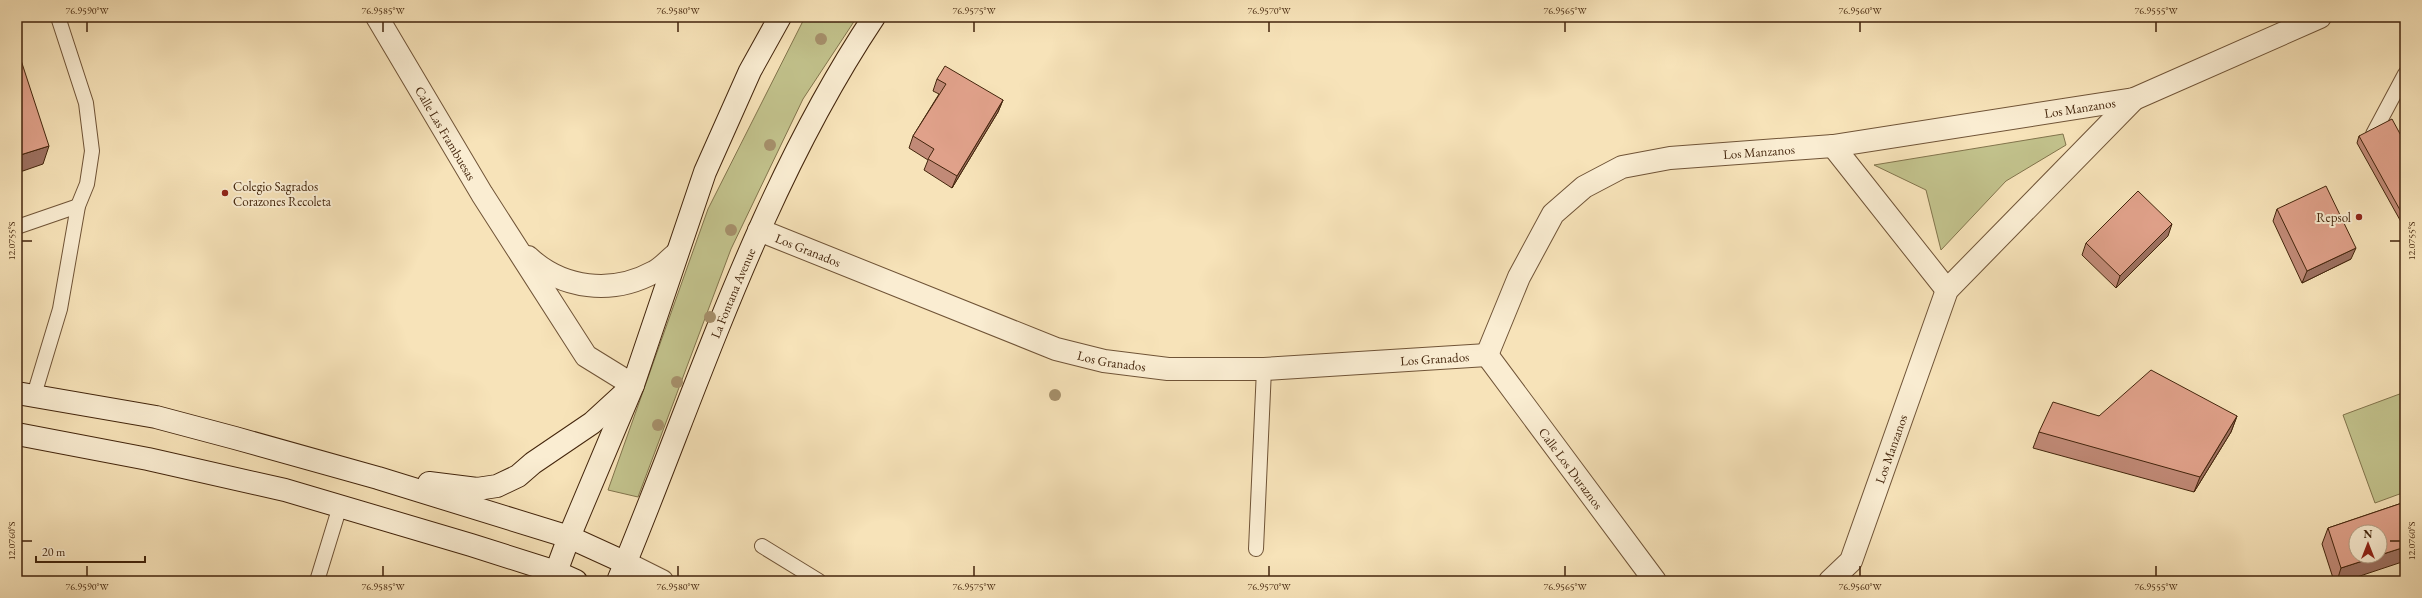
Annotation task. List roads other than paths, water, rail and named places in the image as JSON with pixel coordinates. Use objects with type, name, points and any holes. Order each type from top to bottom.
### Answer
[{"type":"street","name":"Calle Las Frambuesas","points":[[377,17],[482,194],[586,356],[633,385]]},
{"type":"street","points":[[556,572],[569,537],[633,385],[705,172],[750,71],[780,17]]},
{"type":"street","name":"La Fontana Avenue","points":[[622,572],[759,230],[802,140],[850,53],[874,17]]},
{"type":"street","name":"Los Manzanos","points":[[1487,355],[1519,277],[1553,214],[1584,187],[1622,167],[1644,161],[1722,153],[1833,146],[2134,99],[2320,17]]},
{"type":"street","name":"Los Manzanos","points":[[1830,581],[1851,571],[1946,290],[2134,99]]},
{"type":"street","points":[[1833,146],[1946,290]]},
{"type":"street","name":"Los Granados","points":[[759,230],[1056,349],[1104,361],[1168,369],[1264,369],[1487,355]]},
{"type":"street","name":"Calle Las Frambuesas","points":[[517,247],[539,267],[566,281],[596,287],[626,283],[654,272],[678,253]]},
{"type":"street","name":"Calle Los Duraznos","points":[[1487,355],[1655,581]]},
{"type":"street","points":[[378,478],[477,489],[497,486],[518,476],[533,463],[592,423],[633,385]]},
{"type":"street","points":[[26,394],[156,417],[378,478],[569,537],[622,572],[662,581]]},
{"type":"street","points":[[17,434],[148,459],[285,490],[556,572],[576,581]]},
{"type":"lane","points":[[26,394],[60,308],[78,206],[87,184],[92,151],[86,103],[58,17]]},
{"type":"lane","points":[[2373,134],[2405,74]]},
{"type":"lane","points":[[17,227],[78,206]]},
{"type":"lane","points":[[1256,549],[1264,369]]},
{"type":"lane","points":[[317,581],[340,506]]},
{"type":"lane","points":[[762,546],[819,581]]},
{"type":"place","name":"Colegio Sagrados Corazones Recoleta","points":[[225,193]]},
{"type":"place","name":"Repsol","points":[[2359,217]]}]
